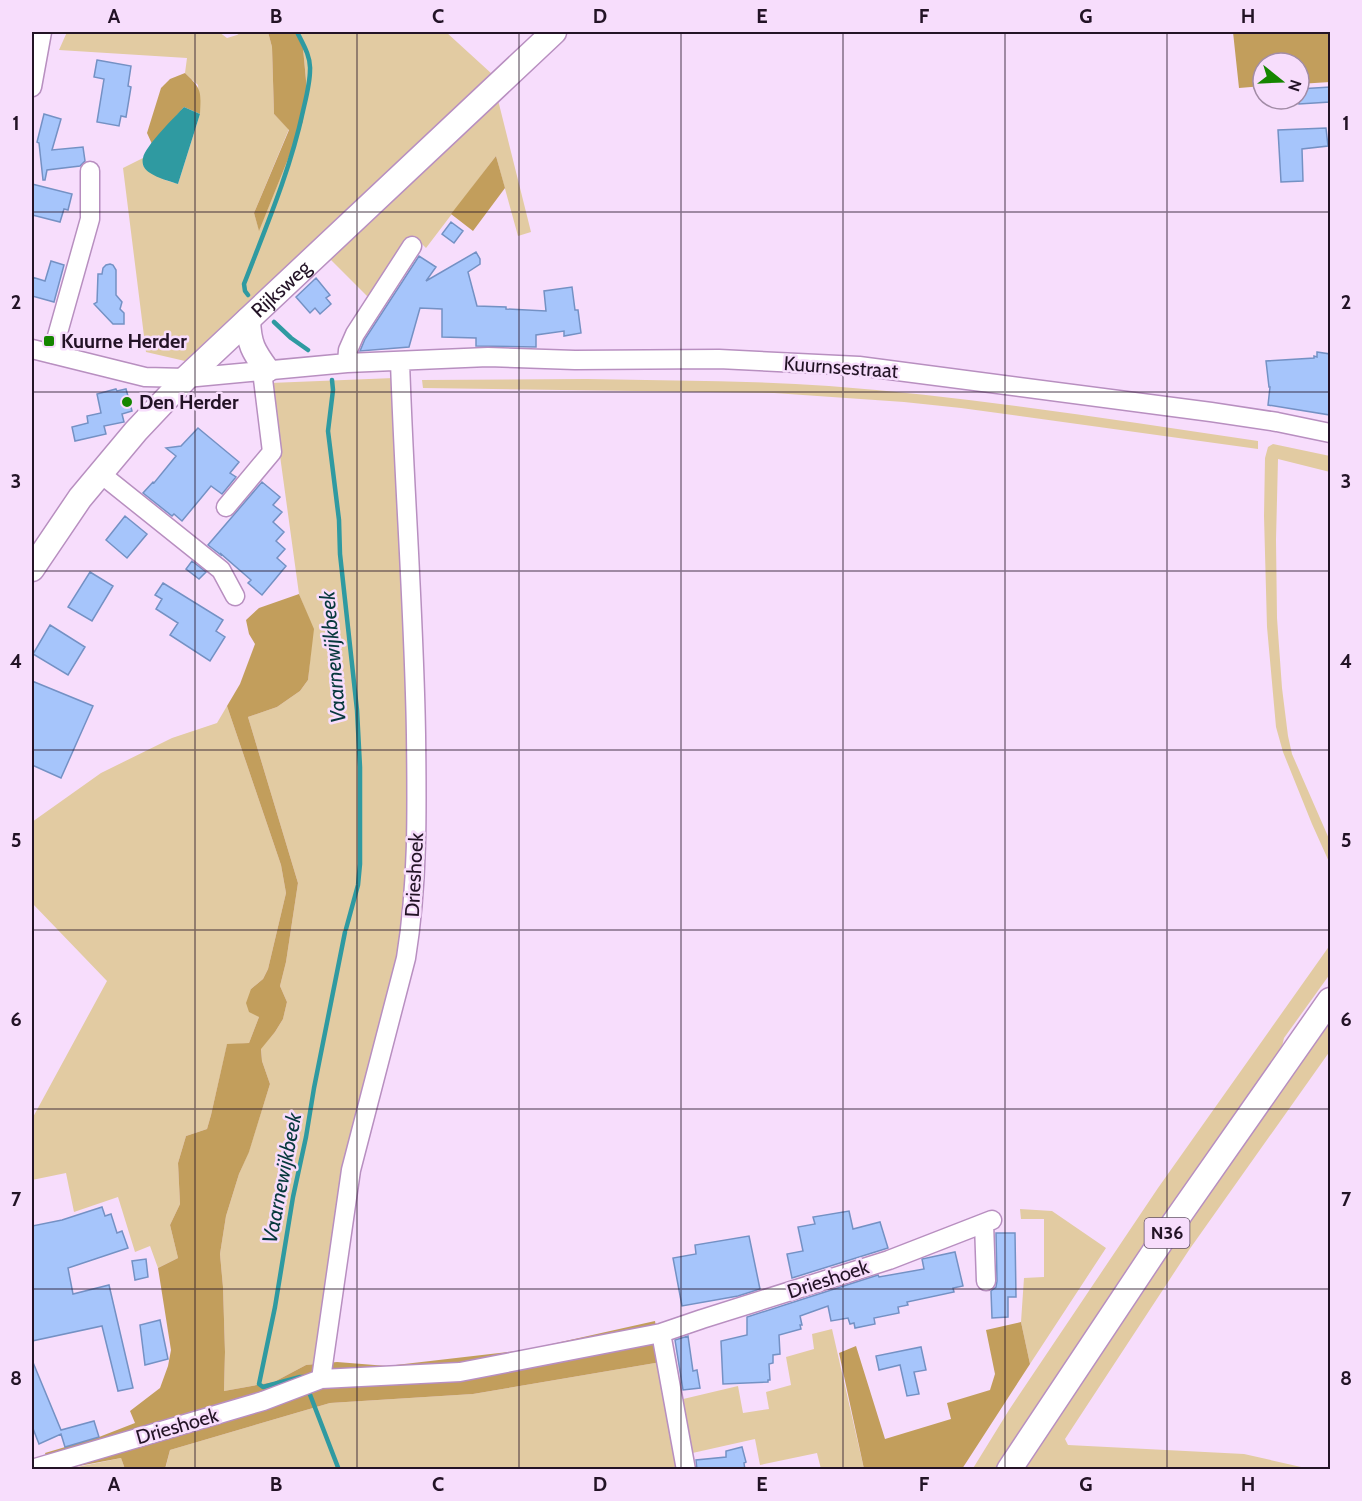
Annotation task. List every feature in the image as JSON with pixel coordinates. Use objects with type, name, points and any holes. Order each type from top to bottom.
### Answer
[{"type":"main road","name":"Rijksweg","points":[[32,569],[80,498],[136,431],[186,378],[554,32]]},
{"type":"main road","points":[[248,320],[252,348],[265,370]]},
{"type":"main road","name":"N36","points":[[1010,1470],[1162,1239],[1330,1000]]},
{"type":"street","points":[[32,87],[42,32]]},
{"type":"street","points":[[52,354],[90,219],[90,171]]},
{"type":"street","points":[[347,363],[348,350],[355,334],[412,246]]},
{"type":"street","name":"Kuurnsestraat","points":[[32,349],[145,377],[186,378],[347,363],[488,357],[575,360],[719,359],[859,366],[1211,412],[1277,422],[1330,434]]},
{"type":"street","name":"Drieshoek","points":[[321,1379],[351,1170],[406,958],[415,891],[417,804],[415,665],[400,361]]},
{"type":"street","points":[[226,507],[272,452],[265,370]]},
{"type":"street","points":[[101,474],[221,570],[235,596]]},
{"type":"street","name":"Drieshoek","points":[[32,1469],[263,1401],[321,1379],[460,1372],[661,1333],[889,1260],[988,1222],[986,1281]]},
{"type":"street","points":[[661,1333],[686,1470]]},
{"type":"shaded area","points":[[67,32],[219,32],[227,38],[242,32],[268,32],[272,47],[274,114],[289,129],[254,213],[259,230],[303,122],[307,91],[303,48],[296,32],[446,32],[492,74],[185,361],[146,352],[123,168],[143,158],[143,166],[165,180],[178,184],[200,114],[198,85],[185,73],[187,58],[59,50]]},
{"type":"shaded area","points":[[268,32],[296,32],[303,48],[307,91],[303,122],[259,231],[254,213],[289,130],[274,114],[272,47]]},
{"type":"shaded area","points":[[1233,32],[1330,32],[1330,82],[1311,83],[1311,51],[1251,51],[1251,87],[1239,88]]},
{"type":"shaded area","points":[[185,73],[199,91],[200,114],[184,107],[152,144],[147,133],[161,88],[170,79]]},
{"type":"shaded area","points":[[498,100],[531,232],[518,236],[496,156],[426,248],[413,238],[369,298],[330,259]]},
{"type":"shaded area","points":[[184,107],[200,114],[178,184],[150,173],[144,166],[143,160],[154,139]]},
{"type":"shaded area","points":[[496,156],[505,188],[473,231],[451,214]]},
{"type":"shaded area","points":[[394,378],[410,685],[410,893],[318,1364],[306,1365],[274,1382],[224,1391],[225,1352],[220,1254],[226,1216],[270,1084],[262,1061],[261,1048],[283,1019],[287,1002],[280,986],[298,883],[248,717],[277,707],[300,691],[308,680],[313,629],[299,594],[270,383]]},
{"type":"shaded area","points":[[587,379],[768,383],[937,396],[1258,441],[1258,449],[904,402],[774,393],[423,388],[422,380]]},
{"type":"shaded area","points":[[1273,444],[1330,456],[1330,472],[1278,459],[1276,540],[1277,618],[1288,736],[1292,754],[1330,841],[1330,864],[1283,752],[1276,727],[1267,627],[1264,516],[1265,458],[1268,447]]},
{"type":"shaded area","points":[[299,594],[314,629],[308,680],[300,691],[277,707],[248,717],[298,883],[280,986],[287,1002],[283,1019],[261,1049],[262,1061],[270,1084],[226,1216],[220,1254],[225,1352],[224,1391],[274,1382],[306,1365],[337,1362],[387,1366],[525,1350],[655,1321],[661,1362],[473,1394],[330,1403],[170,1450],[165,1469],[125,1469],[121,1458],[63,1469],[51,1469],[45,1453],[99,1437],[135,1423],[130,1411],[160,1388],[168,1366],[171,1350],[158,1268],[178,1258],[170,1225],[180,1204],[178,1163],[186,1136],[207,1129],[227,1044],[249,1043],[259,1017],[249,1012],[246,1003],[251,989],[263,979],[268,969],[286,893],[281,865],[227,706],[240,684],[255,644],[249,634],[246,620],[259,608]]},
{"type":"shaded area","points":[[227,706],[281,865],[286,893],[268,969],[263,979],[251,989],[259,1017],[249,1043],[227,1045],[207,1129],[186,1136],[178,1163],[180,1204],[170,1225],[178,1258],[158,1268],[150,1246],[135,1252],[118,1197],[74,1212],[66,1173],[32,1180],[32,1119],[107,981],[32,903],[32,822],[101,773],[172,738],[217,723]]},
{"type":"shaded area","points":[[1330,945],[1330,974],[1284,1038],[1280,1055],[999,1469],[972,1470],[1009,1410],[1158,1188]]},
{"type":"shaded area","points":[[1330,1019],[1330,1051],[1189,1250],[1065,1439],[1068,1445],[1244,1454],[1310,1469],[1023,1470],[1104,1344]]},
{"type":"shaded area","points":[[1020,1209],[1052,1211],[1106,1248],[1030,1364],[1021,1322],[1024,1278],[1044,1277],[1044,1219],[1021,1219]]},
{"type":"shaded area","points":[[1021,1322],[1030,1364],[962,1469],[864,1469],[839,1353],[856,1346],[885,1439],[951,1419],[947,1403],[990,1390],[995,1374],[986,1330]]},
{"type":"shaded area","points":[[832,1329],[864,1469],[821,1469],[817,1453],[760,1465],[755,1439],[688,1454],[679,1400],[738,1386],[743,1413],[769,1409],[766,1392],[791,1385],[786,1357],[814,1349],[812,1334]]},
{"type":"shaded area","points":[[661,1362],[680,1470],[165,1470],[170,1450],[330,1403],[473,1394]]},
{"type":"shaded area","points":[[121,1458],[125,1469],[63,1470]]},
{"type":"building","points":[[97,60],[131,66],[128,86],[131,87],[126,117],[121,116],[119,126],[97,122],[104,79],[94,77]]},
{"type":"building","points":[[1330,87],[1330,102],[1311,103],[1311,88]]},
{"type":"building","points":[[44,114],[61,119],[52,150],[83,147],[85,161],[80,166],[47,170],[45,180],[43,180],[39,143],[37,142]]},
{"type":"building","points":[[1326,128],[1328,146],[1302,149],[1303,181],[1281,182],[1278,130]]},
{"type":"building","points":[[32,184],[72,194],[68,210],[64,209],[60,222],[32,215]]},
{"type":"building","points":[[451,222],[463,231],[454,243],[442,234]]},
{"type":"building","points":[[476,252],[480,264],[468,272],[477,306],[546,311],[544,291],[572,287],[581,333],[564,336],[564,331],[536,335],[536,347],[476,346],[476,338],[442,337],[442,309],[420,308],[409,347],[360,351],[365,339],[419,256],[436,267],[426,281]]},
{"type":"building","points":[[51,261],[64,265],[54,302],[32,296],[32,277],[45,281]]},
{"type":"building","points":[[110,264],[116,270],[116,295],[122,302],[120,309],[124,313],[124,324],[113,324],[94,304],[97,302],[98,274],[102,274],[103,268]]},
{"type":"building","points":[[316,278],[330,295],[326,298],[331,304],[320,314],[315,308],[310,313],[296,297]]},
{"type":"building","points":[[1317,352],[1330,354],[1330,415],[1268,405],[1270,387],[1266,361],[1314,358],[1314,356],[1317,357]]},
{"type":"building","points":[[116,389],[117,391],[126,389],[132,411],[122,414],[124,422],[104,426],[106,434],[75,441],[72,427],[88,423],[87,416],[101,413],[97,394]]},
{"type":"building","points":[[198,428],[239,462],[230,473],[236,477],[222,494],[211,486],[182,521],[143,493],[176,456],[166,448],[181,446]]},
{"type":"building","points":[[262,482],[280,497],[273,505],[282,512],[273,522],[284,532],[276,541],[285,549],[277,558],[286,566],[262,595],[248,583],[251,580],[208,545]]},
{"type":"building","points":[[125,516],[147,534],[127,558],[106,540]]},
{"type":"building","points":[[192,561],[206,572],[199,579],[186,569]]},
{"type":"building","points":[[90,572],[113,586],[92,621],[68,607]]},
{"type":"building","points":[[163,583],[223,620],[216,631],[225,637],[210,661],[170,635],[178,623],[156,609],[162,599],[155,595]]},
{"type":"building","points":[[50,625],[85,647],[68,675],[33,654]]},
{"type":"building","points":[[32,681],[93,706],[61,778],[32,765]]},
{"type":"building","points":[[102,1207],[105,1216],[111,1214],[117,1233],[122,1231],[128,1248],[68,1268],[73,1294],[109,1285],[133,1388],[118,1391],[102,1326],[32,1341],[32,1226],[62,1220]]},
{"type":"building","points":[[849,1211],[853,1229],[880,1222],[888,1248],[792,1278],[787,1254],[803,1251],[798,1227],[815,1224],[813,1217]]},
{"type":"building","points":[[996,1233],[1015,1233],[1016,1297],[1008,1297],[1008,1317],[992,1318],[991,1291],[996,1287],[997,1281]]},
{"type":"building","points":[[749,1236],[760,1289],[738,1296],[682,1306],[673,1258],[696,1254],[695,1245]]},
{"type":"building","points":[[955,1252],[963,1286],[953,1288],[954,1292],[907,1302],[908,1305],[898,1307],[899,1313],[874,1318],[875,1324],[855,1328],[854,1323],[850,1324],[848,1318],[831,1321],[828,1306],[800,1316],[801,1329],[779,1335],[780,1354],[773,1355],[773,1363],[769,1364],[770,1380],[768,1382],[723,1384],[721,1341],[747,1335],[747,1317],[878,1275],[879,1277],[924,1269],[922,1259]]},
{"type":"building","points":[[146,1259],[148,1277],[135,1280],[132,1261]]},
{"type":"building","points":[[160,1320],[168,1359],[145,1365],[140,1325]]},
{"type":"building","points":[[688,1336],[693,1371],[697,1370],[700,1388],[683,1390],[675,1340]]},
{"type":"building","points":[[921,1347],[926,1370],[914,1372],[919,1394],[907,1396],[900,1365],[879,1370],[876,1356]]},
{"type":"building","points":[[32,1360],[61,1430],[94,1421],[99,1437],[65,1447],[61,1434],[39,1444],[32,1426]]},
{"type":"building","points":[[742,1447],[746,1462],[744,1463],[745,1470],[697,1470],[696,1460],[726,1457],[726,1451]]},
{"type":"waterway","name":"Vaarnewijkbeek","points":[[248,295],[244,284],[284,177],[308,90],[310,65],[297,32]]},
{"type":"waterway","name":"Vaarnewijkbeek","points":[[274,322],[308,350]]},
{"type":"waterway","name":"Vaarnewijkbeek","points":[[332,380],[328,431],[339,520],[340,554],[357,710],[360,767],[360,864],[358,885],[346,929]]},
{"type":"waterway","name":"Vaarnewijkbeek","points":[[304,1377],[263,1387],[259,1384],[345,932]]},
{"type":"waterway","name":"Vaarnewijkbeek","points":[[309,1392],[339,1470]]},
{"type":"place","name":"Kuurne Herder","points":[[49,341]]},
{"type":"place","name":"Den Herder","points":[[127,402]]}]
